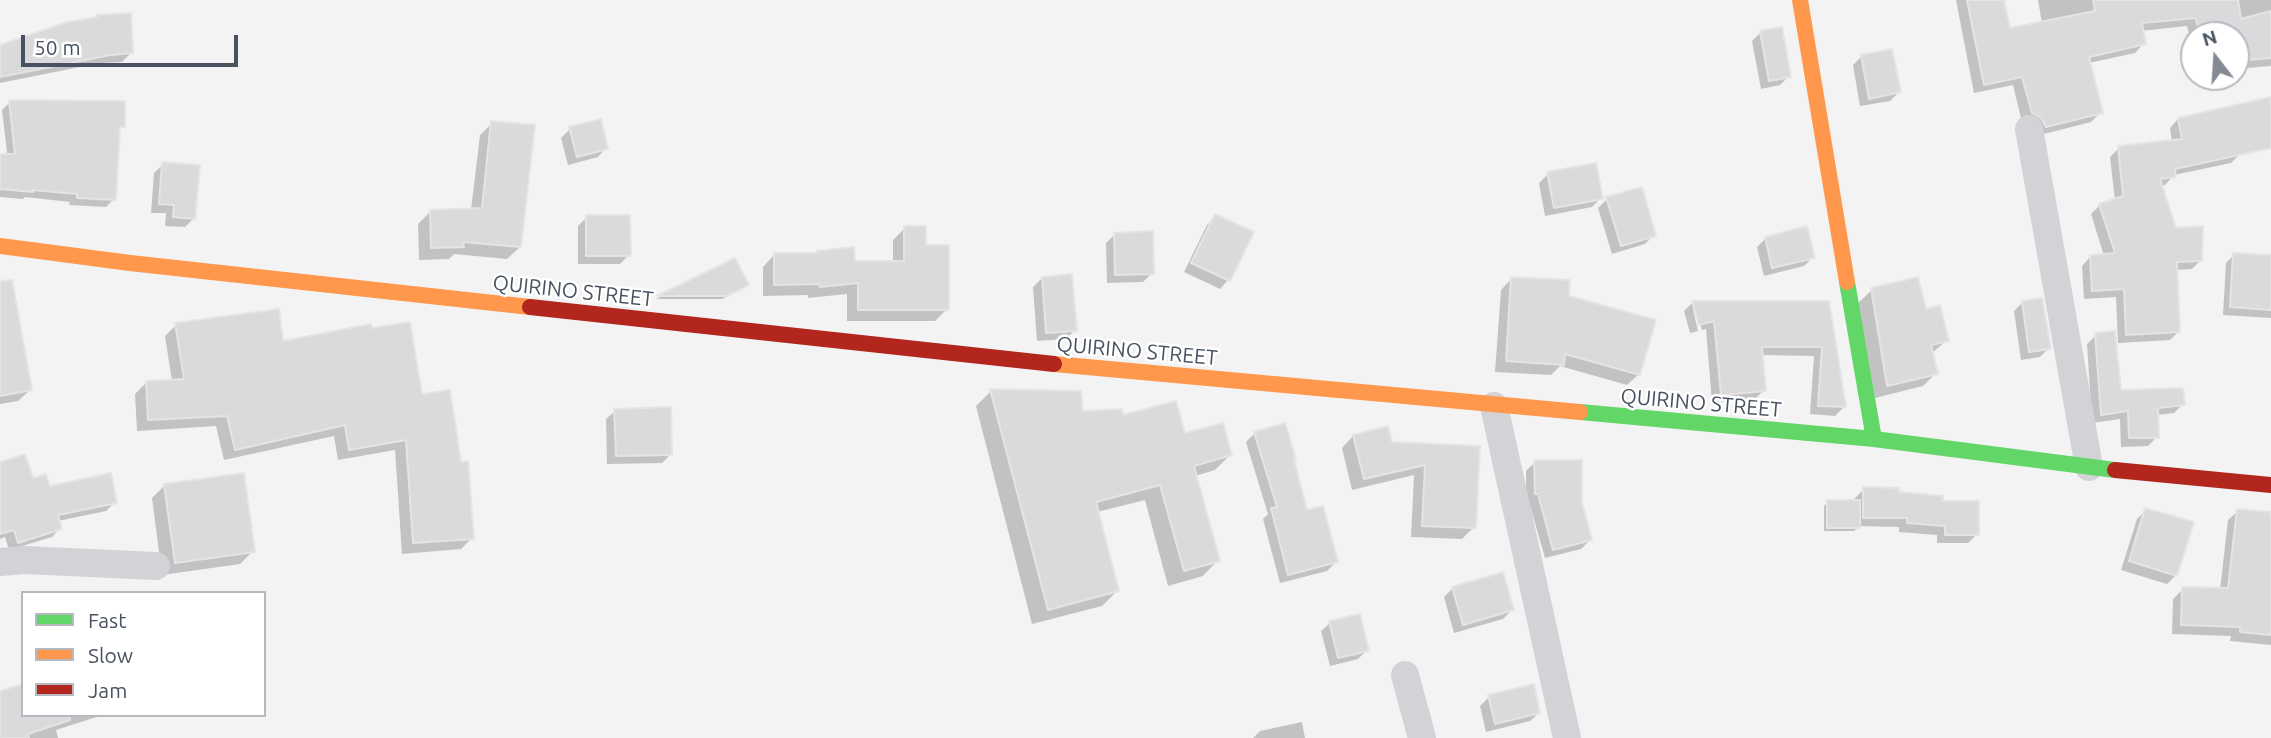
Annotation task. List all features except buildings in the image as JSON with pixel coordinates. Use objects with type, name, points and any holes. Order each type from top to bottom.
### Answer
[{"type":"street","points":[[1800,0],[1874,439]]},
{"type":"street","points":[[2029,129],[2089,467]]},
{"type":"street","name":"QUIRINO STREET","points":[[0,246],[935,352],[1494,406],[1874,439],[2089,467],[2271,485]]},
{"type":"street","points":[[1494,406],[1567,738]]},
{"type":"street","points":[[0,562],[25,560],[156,566]]},
{"type":"street","points":[[1405,675],[1422,738]]},
{"type":"traffic: fast","points":[[1847,282],[1874,439]]},
{"type":"traffic: fast","points":[[1580,412],[1874,439],[2115,470]]},
{"type":"traffic: slow","points":[[1800,0],[1847,282]]},
{"type":"traffic: slow","points":[[0,246],[530,307]]},
{"type":"traffic: slow","points":[[1054,364],[1580,412]]},
{"type":"traffic: jam","points":[[530,307],[1054,364]]},
{"type":"traffic: jam","points":[[2115,470],[2271,485]]}]
